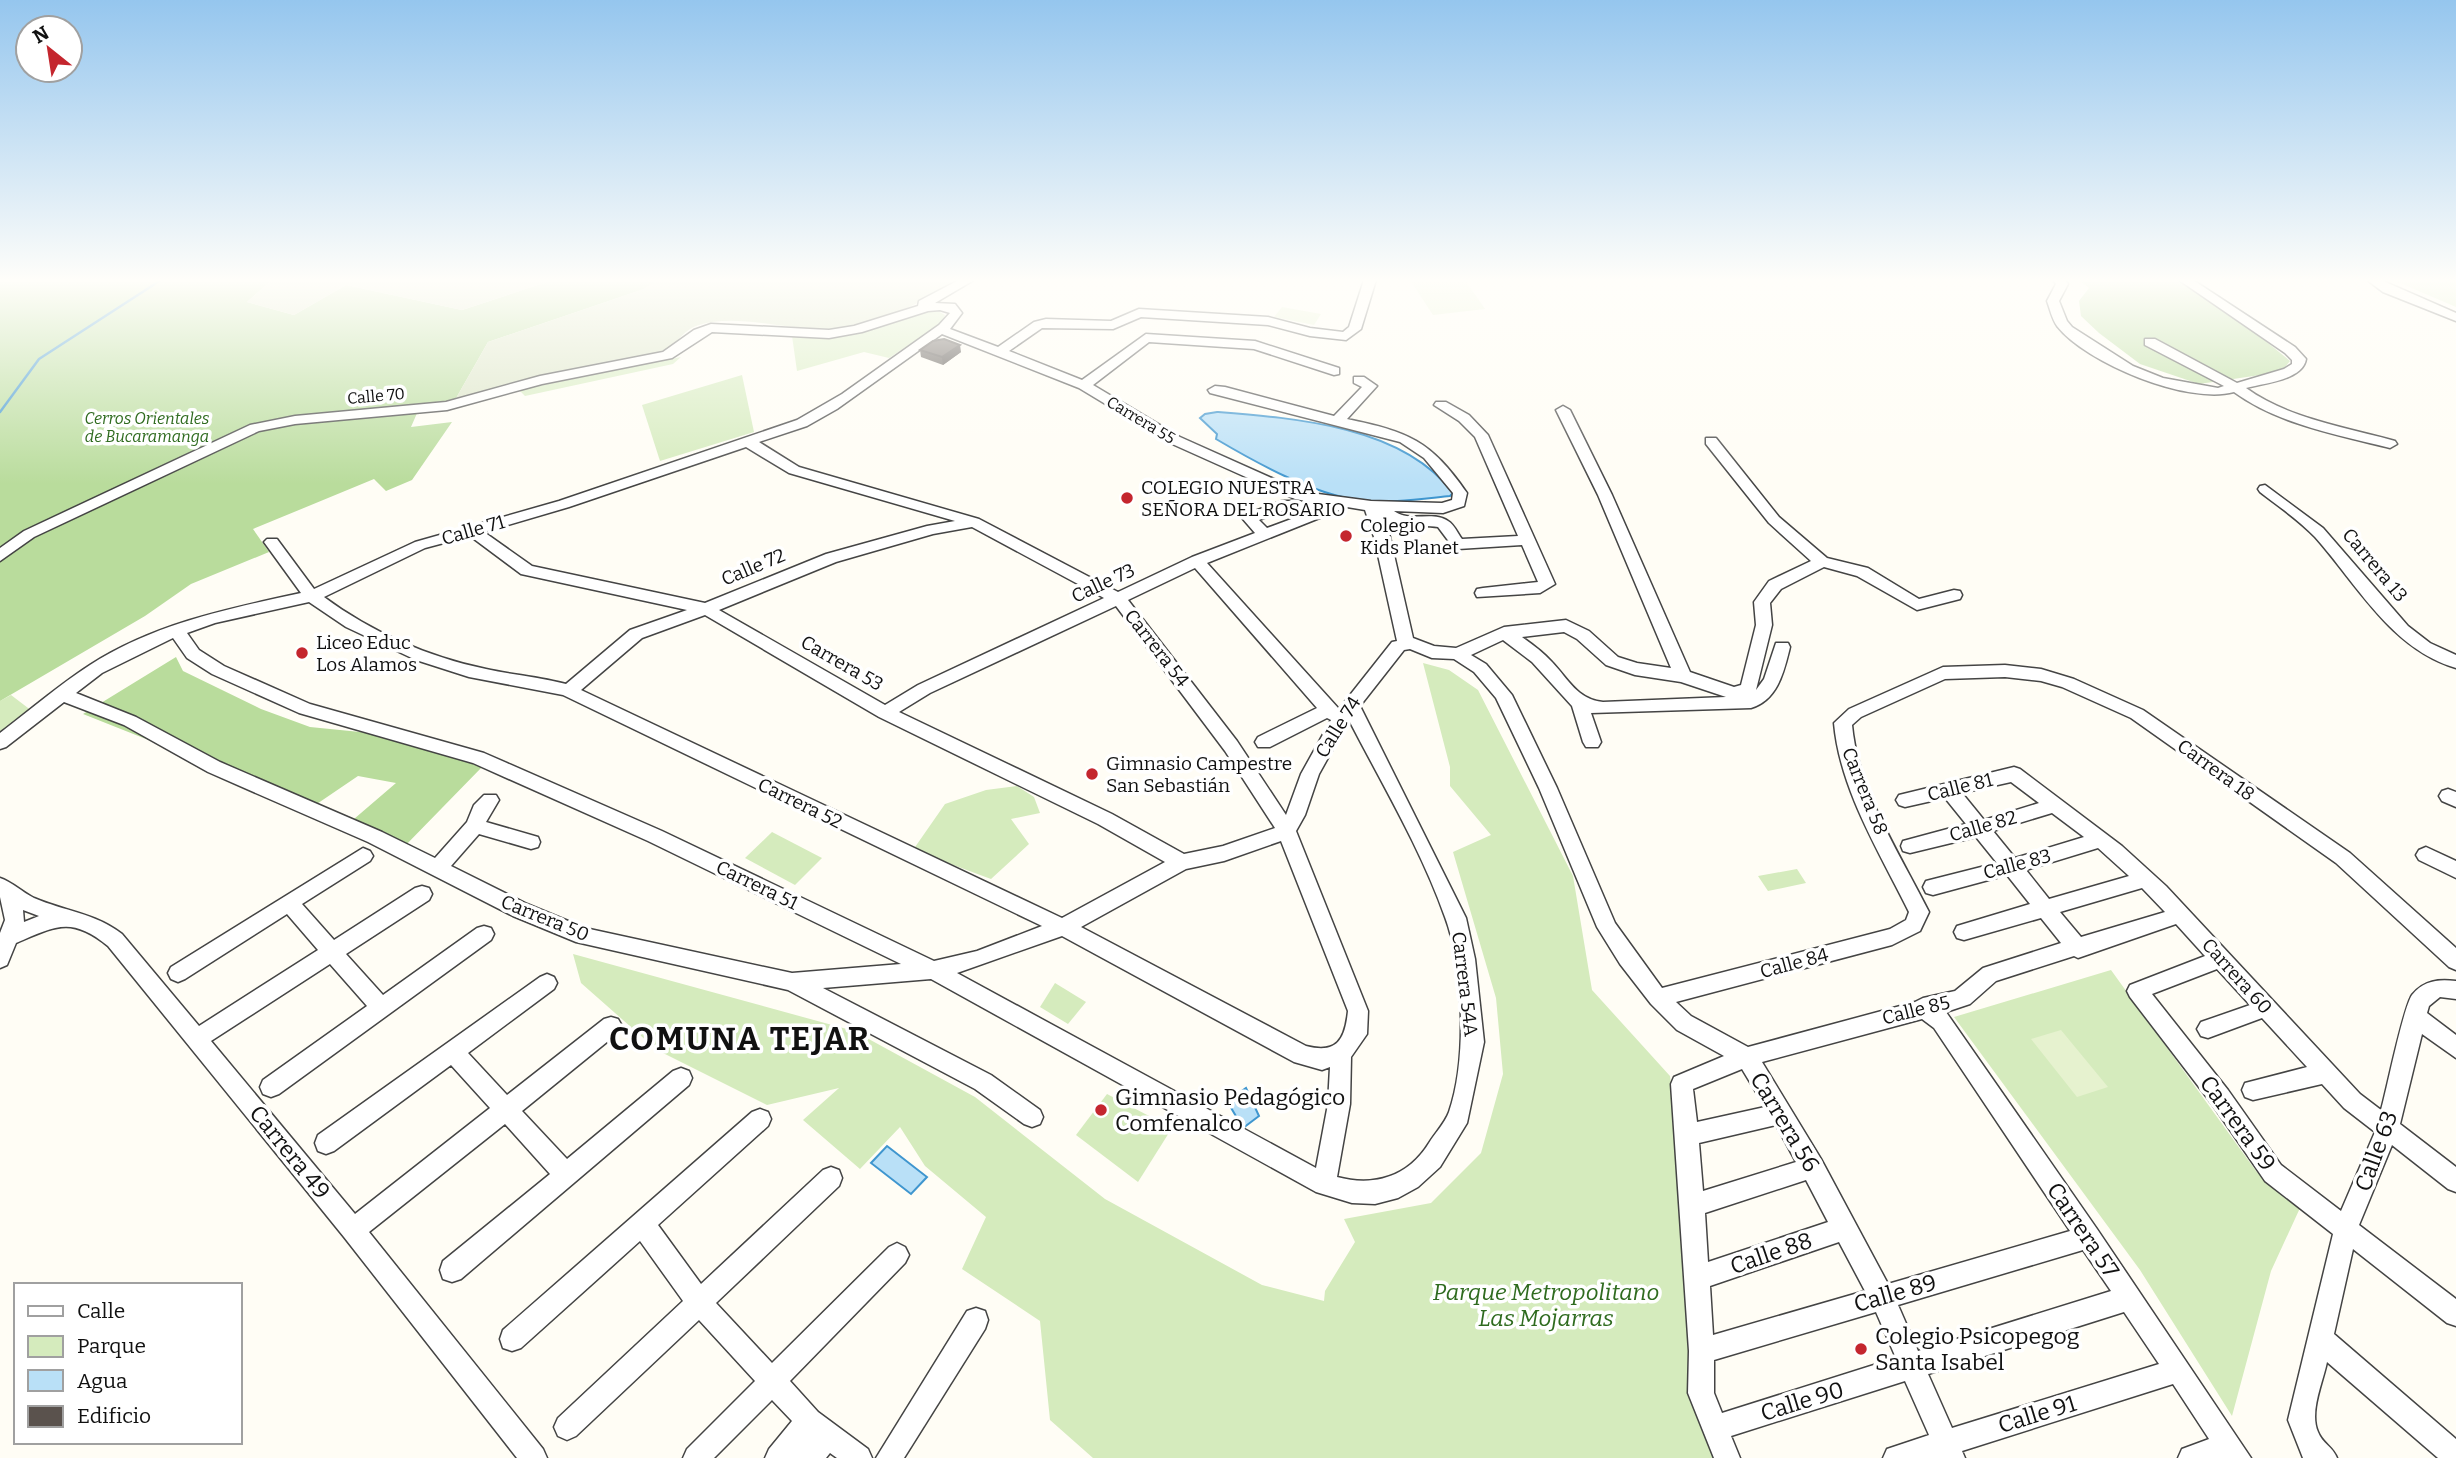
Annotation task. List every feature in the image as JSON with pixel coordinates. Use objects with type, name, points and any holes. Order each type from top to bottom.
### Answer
[{"type":"street","name":"Calle 70","points":[[0,556],[29,534],[255,428],[295,420],[454,404],[548,379],[667,355],[681,348]]},
{"type":"street","name":"Calle 71","points":[[0,742],[133,646],[212,618],[313,596],[419,545],[564,504],[802,423],[832,408],[867,385],[913,348]]},
{"type":"street","name":"Carrera 55","points":[[993,348],[1084,385],[1158,431],[1217,461],[1300,496],[1388,510]]},
{"type":"street","points":[[999,352],[1005,348]]},
{"type":"street","points":[[1084,385],[1133,348]]},
{"type":"street","points":[[1264,348],[1334,371]]},
{"type":"street","points":[[2094,348],[2128,369],[2160,381],[2206,391],[2237,388],[2289,372],[2298,366],[2300,359],[2284,348]]},
{"type":"street","points":[[2161,348],[2237,388],[2258,403],[2287,415],[2390,444]]},
{"type":"street","points":[[1336,422],[1370,386],[1359,380]]},
{"type":"street","points":[[1215,390],[1231,392],[1285,410],[1415,443],[1427,452],[1460,493],[1459,503],[1451,507],[1388,510]]},
{"type":"street","points":[[1441,405],[1474,426],[1498,469],[1547,584],[1545,587],[1483,593]]},
{"type":"street","points":[[1563,410],[1605,495],[1683,676]]},
{"type":"street","points":[[1452,423],[1490,458]]},
{"type":"street","points":[[1711,441],[1774,520],[1822,562],[1862,572],[1917,605],[1954,595]]},
{"type":"street","name":"Carrera 54","points":[[748,442],[794,470],[974,522],[1119,599],[1231,746],[1287,831],[1358,1011],[1356,1034],[1340,1054]]},
{"type":"street","name":"Carrera 13","points":[[2265,489],[2318,531],[2402,630],[2424,647],[2456,662]]},
{"type":"street","name":"Calle 73","points":[[884,713],[924,689],[1197,561],[1344,503]]},
{"type":"street","points":[[1264,534],[1249,517],[1287,504]]},
{"type":"street","points":[[1388,510],[1438,522],[1447,528],[1455,543],[1461,545],[1529,540]]},
{"type":"street","points":[[1388,510],[1382,537],[1406,643],[1440,654],[1458,654],[1504,633],[1571,627],[1612,661],[1635,669],[1683,676],[1733,693],[1742,693],[1749,688],[1764,625],[1762,602],[1775,585],[1822,562]]},
{"type":"street","name":"Calle 72","points":[[569,691],[636,634],[706,609],[831,558],[932,529],[974,522]]},
{"type":"street","name":"Carrera 53","points":[[472,530],[527,570],[706,609],[884,713],[1105,819],[1182,862]]},
{"type":"street","name":"Carrera 52","points":[[272,542],[313,596],[336,614],[395,645],[435,661],[488,676],[543,683],[569,691],[1063,927],[1302,1055],[1322,1060],[1340,1054]]},
{"type":"street","name":"Carrera 54A","points":[[1197,561],[1339,711],[1432,863],[1456,918],[1465,959],[1473,1042],[1459,1116],[1424,1166],[1410,1180],[1375,1193],[1352,1192],[1324,1184]]},
{"type":"street","name":"Carrera 51","points":[[176,629],[193,654],[218,670],[305,709],[478,758],[656,836],[933,970],[1324,1184]]},
{"type":"street","points":[[1504,633],[1547,666],[1563,688],[1580,704],[1591,742]]},
{"type":"street","name":"Calle 74","points":[[1287,831],[1339,711],[1398,646],[1406,643]]},
{"type":"street","points":[[1580,704],[1604,708],[1751,702],[1760,698],[1772,681],[1782,647]]},
{"type":"street","name":"Carrera 56","points":[[1458,654],[1480,668],[1503,695],[1548,788],[1607,926],[1658,998],[1684,1023],[1746,1057],[1782,1113],[1881,1296],[1948,1450]]},
{"type":"street","name":"Carrera 18","points":[[1934,676],[1958,672],[2005,671],[2041,675],[2126,707],[2358,869],[2456,961]]},
{"type":"street","name":"Carrera 58","points":[[1919,912],[1864,796],[1843,735],[1843,723],[1855,713],[1934,676]]},
{"type":"street","name":"Carrera 50","points":[[63,695],[130,721],[214,767],[438,868],[520,911],[583,936],[792,982],[983,1082],[1032,1117]]},
{"type":"street","points":[[1264,742],[1339,711]]},
{"type":"street","name":"Calle 81","points":[[1905,800],[2014,774]]},
{"type":"street","name":"Carrera 60","points":[[2014,774],[2145,878],[2352,1101],[2387,1131],[2456,1181]]},
{"type":"street","points":[[1949,790],[2078,948]]},
{"type":"street","points":[[438,868],[475,826],[481,810],[490,800]]},
{"type":"street","name":"Calle 82","points":[[1910,846],[2055,805]]},
{"type":"street","points":[[475,826],[531,842]]},
{"type":"street","points":[[792,982],[933,970],[999,952],[1063,927],[1182,862],[1224,853],[1287,831]]},
{"type":"street","name":"Calle 83","points":[[1933,887],[2100,840]]},
{"type":"street","points":[[2426,855],[2456,870]]},
{"type":"street","points":[[177,973],[363,856]]},
{"type":"street","points":[[1964,932],[2145,878]]},
{"type":"street","points":[[0,959],[15,920],[5,891]]},
{"type":"street","name":"Carrera 49","points":[[5,891],[32,908],[103,929],[352,1229],[534,1458]]},
{"type":"street","points":[[197,1039],[422,894]]},
{"type":"street","points":[[290,904],[382,1008]]},
{"type":"street","name":"Calle 84","points":[[1658,998],[1892,937],[1913,928],[1919,919],[1919,912]]},
{"type":"street","name":"Calle 85","points":[[1687,1135],[1682,1084],[1685,1082],[1746,1057],[1965,997],[1977,982],[1990,974],[2180,915]]},
{"type":"street","points":[[10,937],[37,925],[70,918]]},
{"type":"street","points":[[271,1087],[484,934]]},
{"type":"street","name":"Carrera 59","points":[[2221,959],[2137,991],[2220,1097],[2273,1173],[2456,1314]]},
{"type":"street","points":[[326,1143],[547,983]]},
{"type":"street","name":"Calle 63","points":[[2324,1458],[2317,1455],[2306,1439],[2301,1420],[2346,1228],[2387,1131],[2420,1001],[2436,988],[2456,990]]},
{"type":"street","name":"Carrera 57","points":[[1923,1007],[1941,1021],[2233,1451]]},
{"type":"street","points":[[2207,1029],[2266,1008]]},
{"type":"street","points":[[2415,1016],[2456,1048]]},
{"type":"street","points":[[352,1229],[370,1218],[507,1111],[611,1026]]},
{"type":"street","points":[[453,1052],[566,1175]]},
{"type":"street","points":[[1324,1184],[1339,1117],[1342,1077],[1340,1054]]},
{"type":"street","points":[[2253,1090],[2325,1073]]},
{"type":"street","points":[[452,1270],[681,1078]]},
{"type":"street","points":[[1727,1458],[1701,1393],[1702,1351],[1687,1135],[1782,1113]]},
{"type":"street","points":[[512,1339],[760,1119]]},
{"type":"street","points":[[1693,1206],[1813,1167]]},
{"type":"street","points":[[567,1427],[831,1178]]},
{"type":"street","points":[[642,1223],[700,1303],[818,1428],[859,1458]]},
{"type":"street","name":"Calle 88","points":[[1697,1278],[1846,1228]]},
{"type":"street","name":"Calle 89","points":[[1702,1351],[1881,1296],[2089,1237]]},
{"type":"street","points":[[696,1458],[897,1255]]},
{"type":"street","name":"Calle 90","points":[[1714,1428],[2129,1298]]},
{"type":"street","points":[[889,1458],[976,1320]]},
{"type":"street","points":[[2320,1339],[2456,1456]]},
{"type":"street","name":"Calle 91","points":[[1896,1458],[1948,1450],[2179,1370]]},
{"type":"street","points":[[778,1458],[818,1428]]},
{"type":"street","points":[[810,1458],[818,1428]]},
{"type":"street","points":[[2191,1458],[2233,1451]]},
{"type":"green space","name":"Cerros Orientales de Bucaramanga","points":[[0,348],[485,348],[455,400],[421,404],[411,427],[452,422],[412,480],[386,491],[374,479],[253,529],[269,552],[191,584],[145,616],[0,701]]},
{"type":"green space","points":[[485,348],[670,348],[661,354],[455,400]]},
{"type":"green space","points":[[794,348],[904,348],[889,358],[864,352],[797,371]]},
{"type":"green space","points":[[2119,348],[2274,348],[2290,361],[2281,372],[2199,384],[2140,364]]},
{"type":"green space","points":[[681,357],[673,364],[525,396],[519,390]]},
{"type":"green space","points":[[742,375],[754,432],[660,461],[642,405]]},
{"type":"green space","points":[[176,657],[183,671],[261,709],[310,727],[380,734],[482,767],[401,850],[347,825],[396,783],[358,776],[305,812],[156,743],[83,714]]},
{"type":"green space","name":"Parque Metropolitano Las Mojarras","points":[[1423,663],[1449,670],[1478,690],[1573,876],[1592,990],[1670,1076],[1723,1458],[1093,1458],[1050,1420],[1040,1321],[962,1269],[986,1217],[925,1166],[900,1127],[860,1169],[803,1120],[839,1088],[767,1105],[657,1050],[581,983],[573,954],[854,1031],[975,1097],[1105,1199],[1262,1285],[1324,1301],[1325,1291],[1355,1242],[1344,1219],[1431,1203],[1481,1153],[1503,1074],[1496,998],[1453,852],[1491,835],[1450,786],[1450,767]]},
{"type":"green space","points":[[11,695],[32,711],[0,733],[0,701]]},
{"type":"green space","points":[[1017,786],[1034,797],[1040,813],[1011,819],[1029,844],[991,879],[913,850],[945,804],[986,790]]},
{"type":"green space","points":[[772,832],[822,858],[795,885],[745,858]]},
{"type":"green space","points":[[1797,869],[1806,883],[1768,891],[1758,876]]},
{"type":"green space","points":[[2111,970],[2256,1171],[2300,1208],[2271,1271],[2232,1416],[2140,1270],[1954,1017]]},
{"type":"green space","points":[[1055,983],[1086,1002],[1068,1024],[1040,1007]]},
{"type":"green space","points":[[2061,1030],[2108,1087],[2077,1097],[2031,1039]]},
{"type":"green space","points":[[1107,1094],[1172,1128],[1138,1182],[1076,1135]]},
{"type":"water","points":[[1217,412],[1313,423],[1377,440],[1406,453],[1432,471],[1453,493],[1450,496],[1381,501],[1359,500],[1323,492],[1267,467],[1216,439],[1217,434],[1200,418],[1205,414]]},
{"type":"water","points":[[1246,1088],[1259,1116],[1243,1128],[1227,1101]]},
{"type":"water","points":[[887,1146],[927,1177],[911,1194],[871,1163]]},
{"type":"building","points":[[923,348],[955,348],[942,357],[920,350]]},
{"type":"waterway","points":[[0,412],[39,359],[56,348]]},
{"type":"place","name":"COLEGIO NUESTRA SEÑORA DEL ROSARIO","points":[[1127,498]]},
{"type":"place","name":"Colegio Kids Planet","points":[[1346,536]]},
{"type":"place","name":"Liceo Educ Los Alamos","points":[[302,653]]},
{"type":"place","name":"Gimnasio Campestre San Sebastián","points":[[1092,774]]},
{"type":"place","name":"Gimnasio Pedagógico Comfenalco","points":[[1101,1110]]},
{"type":"place","name":"Colegio Psicopegog Santa Isabel","points":[[1861,1349]]},
{"type":"district","name":"COMUNA TEJAR","points":[[740,1039]]}]
